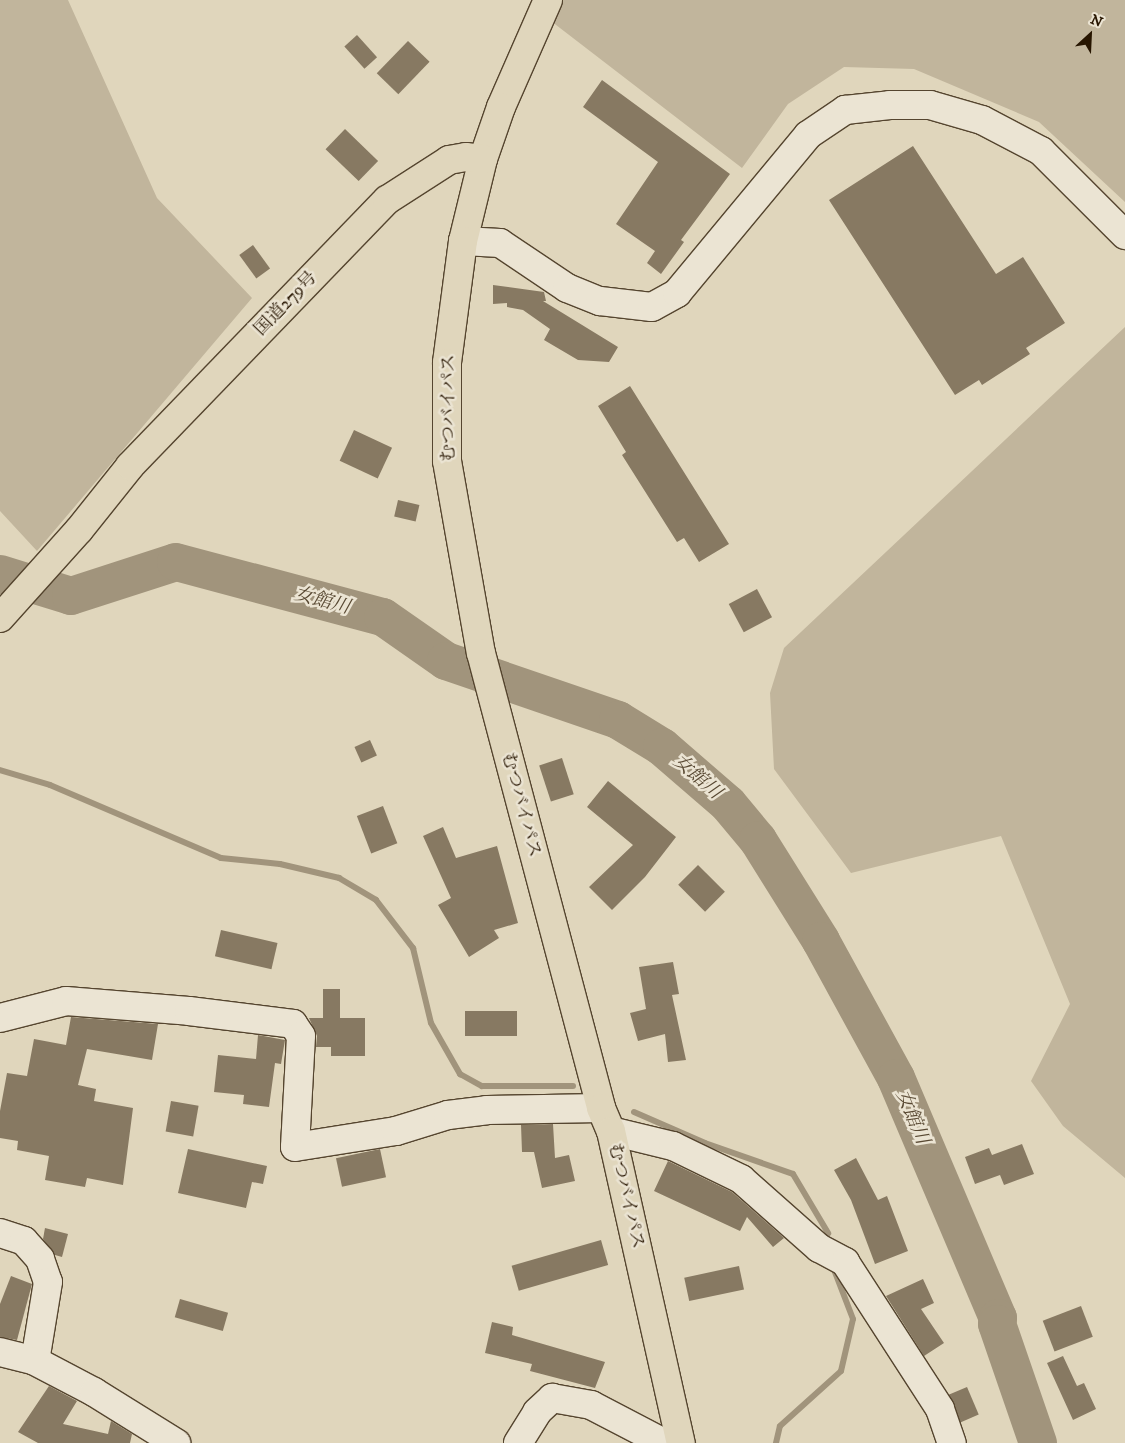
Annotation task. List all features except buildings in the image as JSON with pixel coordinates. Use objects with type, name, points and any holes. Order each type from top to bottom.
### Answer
[{"type":"highway","points":[[483,159],[500,107],[548,0]]},
{"type":"highway","name":"国道279号","points":[[0,618],[79,530],[130,466],[387,200],[449,160],[466,157],[483,159]]},
{"type":"highway","name":"むつバイパス","points":[[483,159],[463,240],[447,364],[447,461],[481,653],[606,1120],[681,1443]]},
{"type":"street","points":[[463,240],[500,243],[567,288],[600,301],[652,307],[677,293],[808,135],[845,110],[890,104],[930,105],[982,120],[1040,151],[1125,235]]},
{"type":"street","points":[[0,1018],[66,1001],[189,1011],[292,1024],[301,1036],[295,1147],[396,1131],[448,1115],[487,1110],[606,1120],[673,1146],[741,1179],[819,1248],[844,1262],[940,1409],[952,1443]]},
{"type":"street","points":[[0,1233],[24,1241],[40,1259],[48,1282],[35,1361]]},
{"type":"street","points":[[0,1352],[35,1361],[94,1392],[176,1443]]},
{"type":"street","points":[[518,1443],[537,1412],[552,1398],[591,1405],[664,1443]]},
{"type":"shaded area","points":[[0,0],[68,0],[157,198],[252,298],[37,551],[0,511]]},
{"type":"shaded area","points":[[556,0],[1125,0],[1125,202],[1039,122],[914,69],[844,67],[788,104],[742,168],[547,18]]},
{"type":"shaded area","points":[[1125,327],[1125,1178],[1063,1126],[1031,1081],[1070,1004],[1001,836],[851,873],[774,769],[770,693],[784,648]]},
{"type":"waterway","name":"女館川","points":[[0,574],[71,596],[176,562],[383,617],[446,661],[618,720],[662,747],[728,804],[758,840],[821,941],[896,1078],[998,1318],[997,1324],[1038,1443]]},
{"type":"waterway","points":[[0,770],[50,785],[221,858],[280,864],[339,878],[376,900],[413,948],[431,1023],[460,1074],[482,1086],[573,1086]]},
{"type":"waterway","points":[[634,1112],[705,1143],[793,1174],[828,1233]]},
{"type":"waterway","points":[[776,1443],[780,1426],[841,1371],[853,1319],[833,1267]]}]
